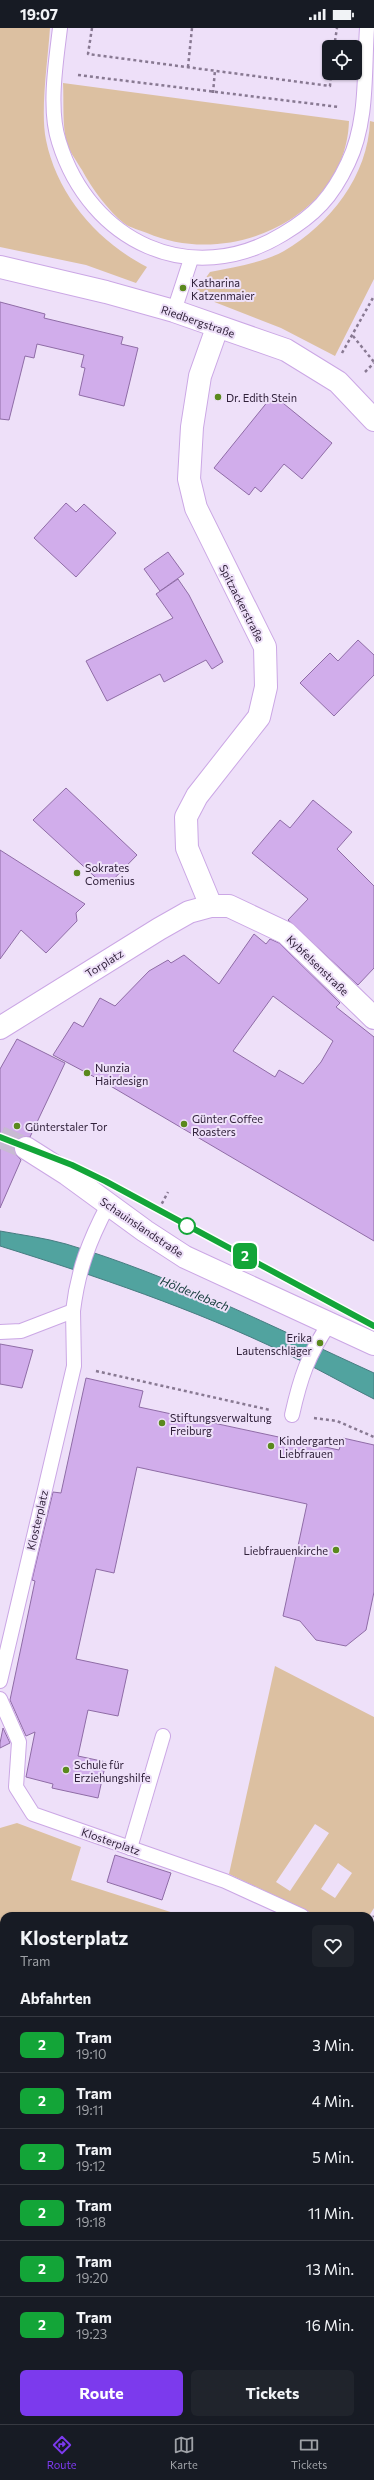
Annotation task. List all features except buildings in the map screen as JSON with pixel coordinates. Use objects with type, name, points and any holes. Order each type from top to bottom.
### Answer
[{"type":"street","name":"Riedbergstraße","points":[[0,267],[106,292],[174,311],[217,328],[286,350],[338,382],[374,420]]},
{"type":"street","name":"Spitzackerstraße","points":[[211,906],[187,848],[186,817],[196,796],[259,717],[266,687],[265,647],[196,508],[189,479],[192,427],[200,376],[217,328]]},
{"type":"street","name":"Kybfelsenstraße","points":[[211,906],[229,906],[286,933],[374,1018]]},
{"type":"street","name":"Torplatz","points":[[0,1028],[159,929],[189,912],[211,906]]},
{"type":"street","name":"Schauinslandstraße","points":[[26,1148],[67,1174],[108,1205],[185,1257],[324,1331],[374,1344]]},
{"type":"lane","points":[[60,28],[54,105],[58,142],[79,187],[104,217],[124,234],[149,248],[191,259],[232,256],[267,244],[302,223],[329,199],[349,162],[362,110],[367,28]]},
{"type":"lane","points":[[174,311],[191,259]]},
{"type":"lane","name":"Klosterplatz","points":[[0,1682],[74,1366],[73,1311],[76,1289],[89,1243],[108,1205]]},
{"type":"lane","points":[[0,1332],[22,1331],[73,1311]]},
{"type":"lane","points":[[292,1415],[300,1376],[324,1331]]},
{"type":"lane","name":"Klosterplatz","points":[[0,1700],[19,1742],[16,1787],[33,1814],[226,1881],[293,1912]]},
{"type":"lane","points":[[130,1848],[163,1736]]},
{"type":"path","points":[[92,28],[88,54],[330,86],[331,80]]},
{"type":"path","points":[[188,67],[192,28]]},
{"type":"path","points":[[335,40],[336,28]]},
{"type":"path","points":[[213,93],[215,70]]},
{"type":"path","points":[[56,73],[362,110]]},
{"type":"path","points":[[342,360],[342,354],[374,296]]},
{"type":"path","points":[[353,336],[374,362],[364,373]]},
{"type":"path","points":[[74,1366],[292,1415],[337,1421],[374,1437]]},
{"type":"shaded area","points":[[0,28],[50,28],[45,85],[44,128],[51,160],[70,198],[82,215],[112,244],[129,257],[147,267],[136,283],[86,265],[0,247]]},
{"type":"shaded area","points":[[63,83],[349,121],[343,155],[328,184],[305,209],[278,227],[246,239],[213,244],[179,243],[125,224],[113,213],[95,191],[67,144],[64,122]]},
{"type":"shaded area","points":[[370,121],[374,122],[374,279],[335,356],[281,328],[194,294],[210,272],[267,259],[284,251],[317,227],[331,213],[344,196],[354,179],[362,161],[368,141]]},
{"type":"shaded area","points":[[275,1666],[374,1717],[374,1908],[372,1912],[310,1912],[229,1874]],"holes":[[[315,1824],[329,1833],[290,1891],[276,1882]],[[338,1863],[352,1873],[335,1898],[321,1889]]]},
{"type":"shaded area","points":[[17,1823],[81,1847],[71,1880],[171,1912],[0,1912],[0,1828]]},
{"type":"water","name":"Hölderlebach","points":[[0,1231],[42,1238],[106,1257],[145,1271],[260,1320],[374,1373],[374,1399],[296,1358],[216,1322],[108,1281],[0,1246]]},
{"type":"tunnel","points":[[0,1137],[26,1148]]},
{"type":"tram line","name":"2","points":[[0,1137],[72,1165],[105,1181],[374,1326]]},
{"type":"tram line","points":[[26,1148],[73,1165],[105,1181],[374,1326]]},
{"type":"place","name":"Katharina Katzenmaier","points":[[183,288]]},
{"type":"place","name":"Dr. Edith Stein","points":[[218,397]]},
{"type":"place","name":"Sokrates Comenius","points":[[77,873]]},
{"type":"place","name":"Nunzia Hairdesign","points":[[87,1073]]},
{"type":"place","name":"Günter Coffee Roasters","points":[[184,1124]]},
{"type":"place","name":"Günterstaler Tor","points":[[17,1126]]},
{"type":"place","name":"Erika Lautenschläger","points":[[320,1343]]},
{"type":"place","name":"Stiftungsverwaltung Freiburg","points":[[162,1423]]},
{"type":"place","name":"Kindergarten Liebfrauen","points":[[271,1446]]},
{"type":"place","name":"Liebfrauenkirche","points":[[336,1550]]},
{"type":"place","name":"Schule für Erziehungshilfe","points":[[66,1770]]}]
